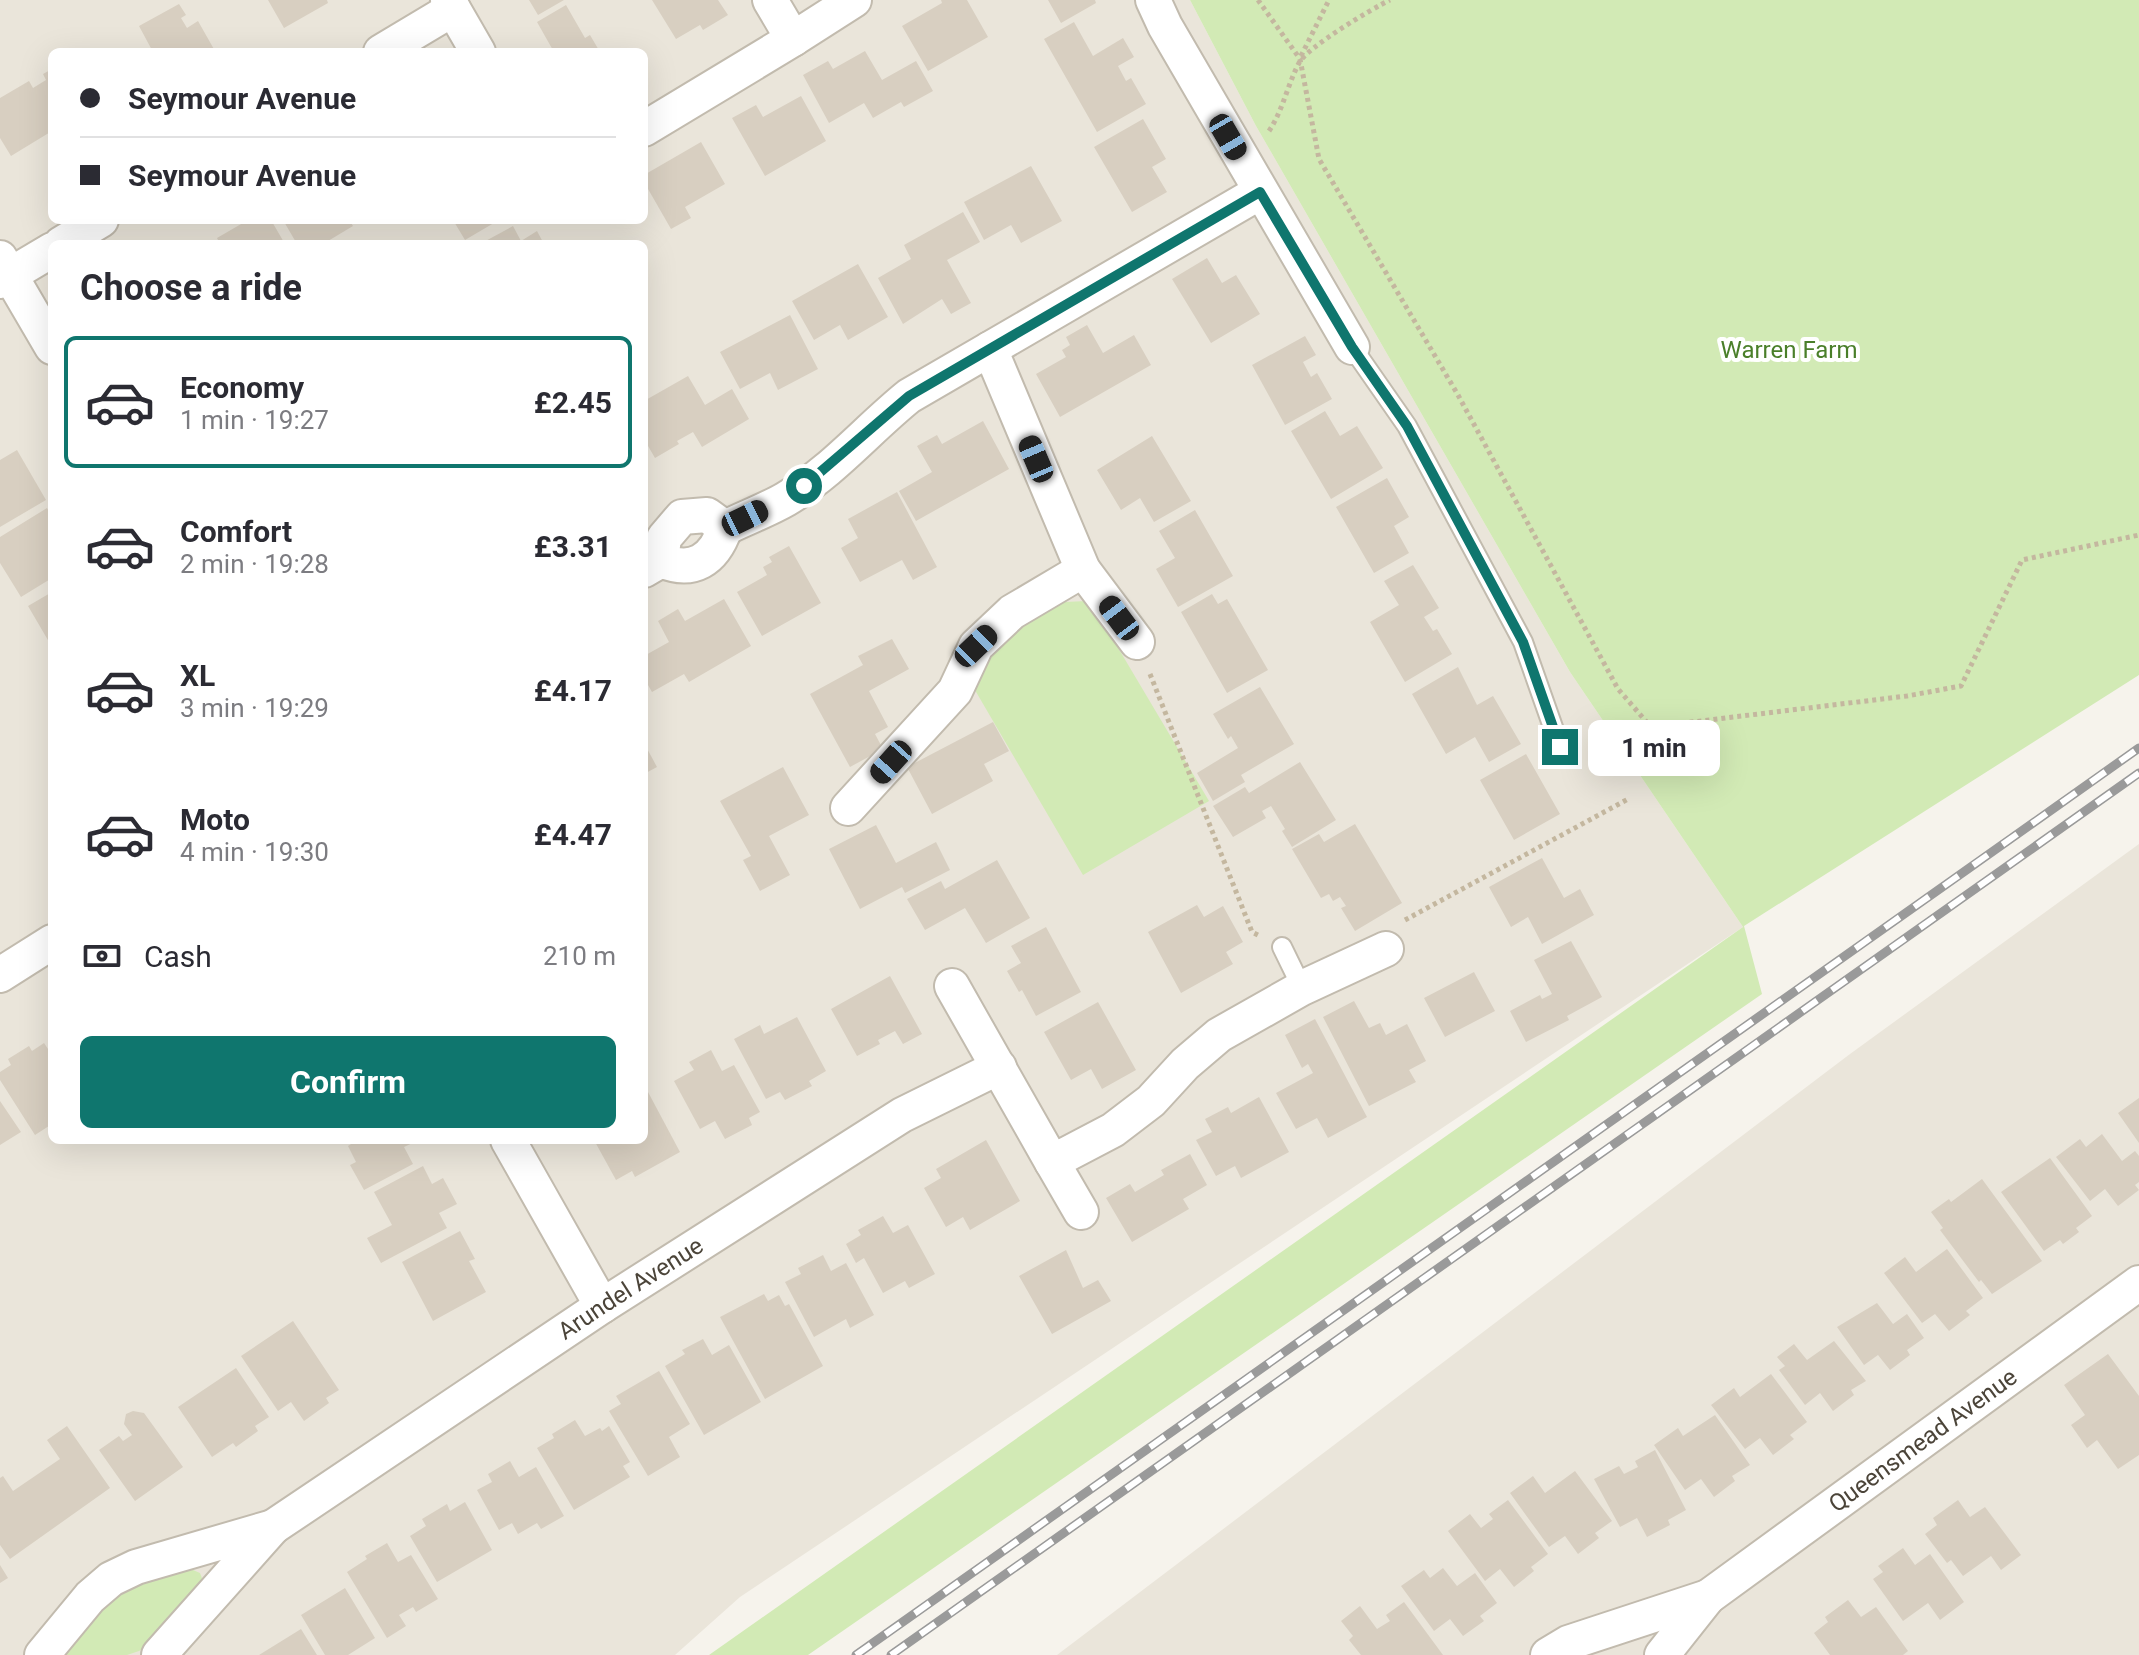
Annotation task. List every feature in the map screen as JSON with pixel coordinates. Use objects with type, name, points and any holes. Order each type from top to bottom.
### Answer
[{"type":"street","points":[[770,0],[793,39]]},
{"type":"street","points":[[648,127],[854,0]]},
{"type":"street","points":[[1153,0],[1260,192],[1352,347]]},
{"type":"street","points":[[387,48],[450,4],[476,48]]},
{"type":"street","points":[[652,565],[664,538],[682,517],[707,515],[725,528],[786,499],[822,473],[909,396],[1260,192]]},
{"type":"street","points":[[68,240],[94,224]]},
{"type":"street","points":[[48,252],[3,271],[48,341]]},
{"type":"street","points":[[990,349],[1083,570],[1137,642]]},
{"type":"street","points":[[848,808],[955,691],[976,646],[1012,612],[1083,570]]},
{"type":"street","points":[[0,975],[48,945]]},
{"type":"street","points":[[1052,1162],[1113,1130],[1151,1101],[1185,1064],[1219,1035],[1302,988],[1386,949]]},
{"type":"street","points":[[952,986],[1081,1212]]},
{"type":"street","name":"Arundel Avenue","points":[[159,1655],[273,1527],[602,1306],[902,1115],[999,1067]]},
{"type":"street","points":[[510,1144],[602,1306]]},
{"type":"street","name":"Queensmead Avenue","points":[[1662,1655],[1708,1597],[2139,1283]]},
{"type":"street","name":"Arundel Avenue","points":[[42,1655],[90,1597],[111,1579],[136,1567],[273,1527]]},
{"type":"street","name":"Queensmead Avenue","points":[[1548,1655],[1568,1643],[1708,1597]]},
{"type":"lane","points":[[1352,347],[1407,426],[1523,642],[1560,747]]},
{"type":"lane","points":[[1282,947],[1302,988]]},
{"type":"path","points":[[1258,0],[1300,59],[1319,159],[1458,395],[1618,689],[1651,727],[1907,696],[1961,686],[2022,560],[2139,535]]},
{"type":"path","points":[[1260,192],[1263,139],[1279,116],[1300,59],[1329,0]]},
{"type":"path","points":[[1300,59],[1371,9],[1390,0]]},
{"type":"path","points":[[1137,642],[1252,932],[1282,947]]},
{"type":"path","points":[[1386,949],[1392,927],[1630,798]]},
{"type":"shaded area","points":[[0,0],[1190,0],[1256,126],[1570,672],[1743,927],[740,1597],[675,1655],[0,1655]]},
{"type":"shaded area","points":[[2139,844],[2139,1655],[1057,1655],[1850,1054]]},
{"type":"green space","name":"Warren Farm","points":[[1190,0],[2139,0],[2139,675],[1744,926],[1762,994],[808,1655],[709,1655],[1743,927],[1570,672],[1256,126]]},
{"type":"green space","points":[[1087,601],[1095,609],[1209,801],[1083,875],[972,685],[976,668],[1021,625],[1065,602]]},
{"type":"green space","points":[[186,1567],[200,1573],[203,1581],[153,1643],[127,1655],[63,1655],[99,1605],[132,1586]]},
{"type":"building","points":[[268,0],[327,0],[328,3],[284,28]]},
{"type":"building","points":[[529,0],[564,0],[538,15]]},
{"type":"building","points":[[652,0],[718,0],[728,15],[703,30],[700,25],[676,39]]},
{"type":"building","points":[[941,0],[967,0],[988,37],[928,71],[902,26],[942,3]]},
{"type":"building","points":[[1048,0],[1095,0],[1096,3],[1061,23]]},
{"type":"building","points":[[179,4],[186,15],[181,18],[187,28],[198,21],[213,48],[151,48],[139,26]]},
{"type":"building","points":[[566,5],[585,38],[590,35],[598,48],[552,48],[537,22]]},
{"type":"building","points":[[1074,22],[1093,56],[1123,38],[1134,57],[1118,66],[1126,81],[1131,78],[1146,104],[1097,132],[1044,39]]},
{"type":"building","points":[[865,51],[882,80],[916,61],[933,91],[904,107],[901,102],[873,118],[864,103],[829,123],[803,75],[828,61],[833,69]]},
{"type":"building","points":[[48,71],[48,133],[11,156],[0,138],[0,98],[29,81],[33,88],[46,80],[43,74]]},
{"type":"building","points":[[801,96],[826,141],[765,176],[732,118],[756,105],[763,117]]},
{"type":"building","points":[[1143,119],[1166,159],[1152,167],[1167,192],[1132,212],[1094,147]]},
{"type":"building","points":[[701,142],[725,184],[685,207],[691,218],[671,229],[648,189],[648,173]]},
{"type":"building","points":[[1031,166],[1062,221],[1021,243],[1011,225],[984,240],[964,202]]},
{"type":"building","points":[[963,212],[980,242],[947,260],[971,303],[951,314],[942,299],[903,324],[878,278],[911,259],[904,245]]},
{"type":"building","points":[[241,224],[273,224],[283,240],[218,240]]},
{"type":"building","points":[[285,224],[353,226],[330,240],[295,240]]},
{"type":"building","points":[[455,224],[492,224],[465,240]]},
{"type":"building","points":[[513,226],[520,240],[487,240]]},
{"type":"building","points":[[537,231],[542,240],[523,240]]},
{"type":"building","points":[[1207,258],[1222,283],[1236,275],[1260,314],[1211,343],[1172,279]]},
{"type":"building","points":[[858,264],[888,317],[848,340],[840,325],[814,340],[792,301]]},
{"type":"building","points":[[790,315],[818,369],[778,390],[770,373],[740,389],[720,352]]},
{"type":"building","points":[[1087,325],[1103,353],[1134,335],[1151,365],[1060,417],[1036,374],[1066,357],[1062,350],[1070,345],[1066,337]]},
{"type":"building","points":[[1305,336],[1316,355],[1303,362],[1311,377],[1317,373],[1332,399],[1285,425],[1252,365]]},
{"type":"building","points":[[688,376],[705,405],[732,389],[749,419],[702,447],[693,432],[655,458],[648,446],[648,399]]},
{"type":"building","points":[[1325,411],[1340,436],[1357,426],[1383,468],[1331,499],[1291,431]]},
{"type":"building","points":[[983,421],[1009,469],[916,521],[899,491],[932,472],[917,446],[937,435],[942,444]]},
{"type":"building","points":[[1152,436],[1191,501],[1154,522],[1140,498],[1121,510],[1097,470]]},
{"type":"building","points":[[17,450],[46,500],[0,527],[0,460]]},
{"type":"building","points":[[1387,478],[1409,517],[1394,526],[1409,553],[1374,573],[1336,507]]},
{"type":"building","points":[[897,492],[937,567],[913,580],[902,560],[860,582],[841,548],[858,538],[848,519]]},
{"type":"building","points":[[47,508],[48,580],[21,597],[0,563],[0,537]]},
{"type":"building","points":[[1195,510],[1233,576],[1178,607],[1156,569],[1175,558],[1159,531]]},
{"type":"building","points":[[789,546],[821,603],[762,636],[737,592],[767,575],[763,567],[772,562],[769,557]]},
{"type":"building","points":[[1413,565],[1439,608],[1424,617],[1433,631],[1437,629],[1452,654],[1405,682],[1370,622],[1399,605],[1384,581]]},
{"type":"building","points":[[48,594],[48,640],[28,606]]},
{"type":"building","points":[[1212,594],[1218,604],[1227,599],[1268,670],[1227,693],[1181,612]]},
{"type":"building","points":[[724,599],[751,646],[689,682],[684,674],[652,692],[648,685],[648,654],[669,642],[658,621],[678,609],[685,621]]},
{"type":"building","points":[[892,639],[909,669],[869,691],[888,727],[875,734],[883,749],[850,767],[810,694],[863,665],[858,656]]},
{"type":"building","points":[[1458,667],[1477,705],[1493,696],[1521,744],[1489,762],[1475,737],[1446,754],[1412,694]]},
{"type":"building","points":[[1260,687],[1294,744],[1241,775],[1245,782],[1213,801],[1197,773],[1238,748],[1231,736],[1228,739],[1213,714]]},
{"type":"building","points":[[993,722],[1009,751],[984,764],[993,781],[932,814],[907,767]]},
{"type":"building","points":[[648,750],[657,767],[648,772]]},
{"type":"building","points":[[1526,754],[1560,814],[1514,840],[1480,780]]},
{"type":"building","points":[[1300,762],[1336,820],[1292,847],[1271,806],[1262,811],[1266,818],[1233,837],[1213,806],[1245,787],[1249,793]]},
{"type":"building","points":[[783,767],[809,815],[769,836],[790,875],[760,891],[743,860],[751,856],[720,801]]},
{"type":"building","points":[[1355,824],[1402,903],[1355,931],[1341,908],[1346,906],[1340,897],[1333,901],[1329,894],[1321,898],[1292,849],[1319,834],[1324,842]]},
{"type":"building","points":[[876,825],[896,863],[936,842],[950,870],[905,893],[902,887],[860,909],[829,849]]},
{"type":"building","points":[[1542,858],[1564,898],[1580,889],[1594,915],[1542,944],[1528,917],[1511,927],[1489,887]]},
{"type":"building","points":[[997,860],[1030,918],[986,943],[965,908],[925,930],[907,899],[941,881],[945,889]]},
{"type":"building","points":[[1197,905],[1204,917],[1223,906],[1243,942],[1226,952],[1233,964],[1181,993],[1148,932]]},
{"type":"building","points":[[1046,927],[1081,992],[1036,1016],[1007,971],[1021,963],[1011,946]]},
{"type":"building","points":[[1571,941],[1602,997],[1567,1016],[1569,1020],[1526,1042],[1510,1011],[1540,995],[1542,999],[1552,994],[1534,960]]},
{"type":"building","points":[[1474,972],[1495,1011],[1445,1037],[1424,998]]},
{"type":"building","points":[[890,976],[922,1034],[903,1044],[895,1031],[878,1040],[880,1044],[857,1056],[831,1009]]},
{"type":"building","points":[[1354,1001],[1369,1028],[1380,1023],[1386,1035],[1407,1024],[1426,1061],[1409,1070],[1416,1082],[1369,1106],[1323,1017]]},
{"type":"building","points":[[1098,1002],[1136,1070],[1102,1089],[1091,1069],[1071,1080],[1044,1032]]},
{"type":"building","points":[[797,1017],[826,1071],[809,1081],[812,1086],[785,1100],[780,1092],[766,1099],[734,1039],[760,1025],[764,1034]]},
{"type":"building","points":[[1315,1019],[1367,1117],[1328,1138],[1317,1118],[1296,1129],[1276,1093],[1313,1073],[1308,1064],[1302,1068],[1285,1035]]},
{"type":"building","points":[[44,1043],[48,1049],[48,1127],[35,1135],[0,1080],[0,1072],[11,1065],[8,1059],[29,1046],[32,1051]]},
{"type":"building","points":[[711,1050],[722,1071],[734,1065],[760,1112],[749,1118],[752,1125],[725,1139],[715,1121],[700,1129],[674,1081],[694,1070],[689,1062]]},
{"type":"building","points":[[648,1092],[680,1152],[635,1177],[632,1171],[616,1180],[596,1144],[648,1144]]},
{"type":"building","points":[[1259,1097],[1289,1152],[1241,1178],[1235,1166],[1216,1176],[1196,1140],[1212,1132],[1205,1119],[1228,1107],[1231,1113]]},
{"type":"building","points":[[2139,1098],[2139,1143],[2118,1113]]},
{"type":"building","points":[[0,1101],[21,1132],[0,1145]]},
{"type":"building","points":[[2102,1134],[2122,1161],[2135,1151],[2139,1156],[2139,1182],[2135,1185],[2139,1190],[2118,1206],[2105,1189],[2090,1201],[2056,1157],[2080,1139],[2086,1147]]},
{"type":"building","points":[[986,1140],[1020,1201],[970,1230],[963,1217],[946,1227],[924,1188],[941,1178],[936,1169]]},
{"type":"building","points":[[410,1144],[404,1147],[413,1164],[364,1190],[350,1165],[356,1162],[348,1146]]},
{"type":"building","points":[[1190,1154],[1207,1185],[1183,1199],[1189,1209],[1132,1242],[1106,1198],[1130,1184],[1135,1192],[1164,1175],[1161,1170]]},
{"type":"building","points":[[2050,1158],[2092,1216],[2076,1228],[2079,1232],[2063,1244],[2060,1240],[2044,1251],[2001,1192]]},
{"type":"building","points":[[423,1166],[432,1184],[443,1178],[457,1204],[439,1213],[447,1228],[381,1263],[367,1238],[392,1225],[374,1192]]},
{"type":"building","points":[[1982,1179],[2042,1261],[1992,1294],[1981,1280],[1979,1282],[1940,1230],[1943,1228],[1931,1212],[1949,1199],[1951,1202]]},
{"type":"building","points":[[883,1216],[893,1233],[908,1225],[935,1274],[909,1288],[905,1281],[883,1293],[864,1258],[856,1263],[846,1244],[861,1235],[858,1230]]},
{"type":"building","points":[[460,1231],[475,1259],[469,1261],[486,1292],[433,1321],[402,1262]]},
{"type":"building","points":[[1947,1249],[1983,1298],[1966,1311],[1970,1315],[1949,1331],[1935,1314],[1922,1323],[1884,1273],[1905,1257],[1916,1272]]},
{"type":"building","points":[[1066,1250],[1083,1288],[1098,1280],[1111,1301],[1052,1334],[1019,1276]]},
{"type":"building","points":[[823,1255],[831,1271],[846,1263],[874,1315],[850,1328],[846,1319],[814,1337],[785,1282],[801,1274],[798,1268]]},
{"type":"building","points":[[764,1294],[768,1301],[779,1295],[785,1306],[789,1304],[823,1366],[765,1399],[720,1317]]},
{"type":"building","points":[[1877,1303],[1893,1324],[1907,1314],[1924,1338],[1907,1350],[1910,1355],[1890,1370],[1878,1355],[1864,1365],[1837,1327]]},
{"type":"building","points":[[293,1321],[339,1390],[326,1398],[329,1403],[304,1421],[291,1402],[278,1411],[241,1356]]},
{"type":"building","points":[[703,1339],[712,1355],[729,1345],[761,1402],[704,1435],[665,1366],[685,1354],[682,1350]]},
{"type":"building","points":[[1834,1341],[1866,1381],[1851,1390],[1854,1395],[1833,1411],[1820,1393],[1805,1405],[1779,1370],[1785,1366],[1777,1357],[1794,1344],[1807,1360]]},
{"type":"building","points":[[2108,1354],[2139,1396],[2139,1455],[2118,1469],[2097,1440],[2087,1448],[2071,1425],[2085,1415],[2064,1385]]},
{"type":"building","points":[[236,1368],[269,1417],[255,1426],[258,1431],[236,1447],[233,1443],[212,1457],[178,1407]]},
{"type":"building","points":[[659,1371],[690,1424],[669,1437],[680,1457],[648,1476],[609,1411],[621,1404],[616,1396]]},
{"type":"building","points":[[1771,1374],[1807,1422],[1790,1435],[1794,1439],[1773,1455],[1760,1438],[1745,1449],[1711,1405],[1734,1388],[1740,1397]]},
{"type":"building","points":[[133,1411],[144,1413],[183,1467],[135,1501],[99,1450],[119,1436],[123,1441],[132,1435],[124,1424],[126,1414]]},
{"type":"building","points":[[1715,1415],[1750,1465],[1732,1476],[1735,1481],[1714,1497],[1701,1479],[1685,1490],[1654,1445],[1678,1428],[1683,1436]]},
{"type":"building","points":[[575,1420],[585,1436],[609,1426],[630,1462],[623,1466],[630,1477],[574,1510],[537,1448]]},
{"type":"building","points":[[67,1426],[110,1488],[10,1559],[0,1545],[0,1478],[3,1476],[13,1491],[60,1459],[47,1440]]},
{"type":"building","points":[[1655,1450],[1686,1510],[1668,1520],[1670,1525],[1647,1537],[1637,1518],[1620,1527],[1594,1479],[1619,1466],[1624,1474],[1638,1467],[1635,1461]]},
{"type":"building","points":[[510,1461],[519,1477],[536,1467],[564,1516],[541,1529],[537,1523],[518,1534],[512,1523],[499,1530],[477,1490],[492,1482],[488,1474]]},
{"type":"building","points":[[1575,1471],[1612,1521],[1595,1533],[1599,1538],[1578,1554],[1565,1536],[1549,1547],[1510,1493],[1533,1476],[1545,1493]]},
{"type":"building","points":[[1508,1500],[1548,1554],[1531,1567],[1534,1571],[1514,1587],[1500,1569],[1485,1581],[1448,1531],[1470,1514],[1481,1528],[1493,1519],[1489,1514]]},
{"type":"building","points":[[1958,1500],[1970,1517],[1985,1507],[2021,1555],[2001,1570],[1991,1556],[1963,1576],[1951,1560],[1947,1563],[1925,1534],[1937,1525],[1933,1518]]},
{"type":"building","points":[[465,1502],[492,1550],[437,1582],[410,1536],[426,1526],[422,1519],[447,1504],[450,1511]]},
{"type":"building","points":[[387,1543],[398,1562],[411,1555],[438,1599],[416,1612],[413,1607],[399,1615],[406,1626],[387,1638],[347,1572]]},
{"type":"building","points":[[1903,1548],[1915,1565],[1930,1554],[1964,1602],[1940,1620],[1928,1603],[1903,1621],[1873,1579],[1883,1572],[1878,1566]]},
{"type":"building","points":[[0,1565],[8,1578],[0,1583]]},
{"type":"building","points":[[1443,1568],[1457,1586],[1475,1573],[1497,1603],[1480,1616],[1484,1621],[1463,1636],[1450,1619],[1434,1631],[1401,1586],[1424,1570],[1430,1578]]},
{"type":"building","points":[[345,1588],[375,1638],[348,1655],[325,1655],[301,1615]]},
{"type":"building","points":[[1848,1600],[1861,1617],[1876,1607],[1908,1651],[1903,1655],[1830,1655],[1814,1633],[1828,1622],[1825,1617]]},
{"type":"building","points":[[1404,1602],[1443,1655],[1361,1655],[1349,1640],[1353,1636],[1341,1621],[1360,1606],[1377,1629],[1390,1621],[1386,1615]]},
{"type":"building","points":[[301,1629],[317,1655],[259,1655]]},
{"type":"railway","points":[[856,1655],[2139,748]]},
{"type":"railway","points":[[891,1655],[2139,773]]},
{"type":"route","points":[[804,486],[909,396],[1260,192],[1352,347],[1407,426],[1523,642],[1560,747]]}]
